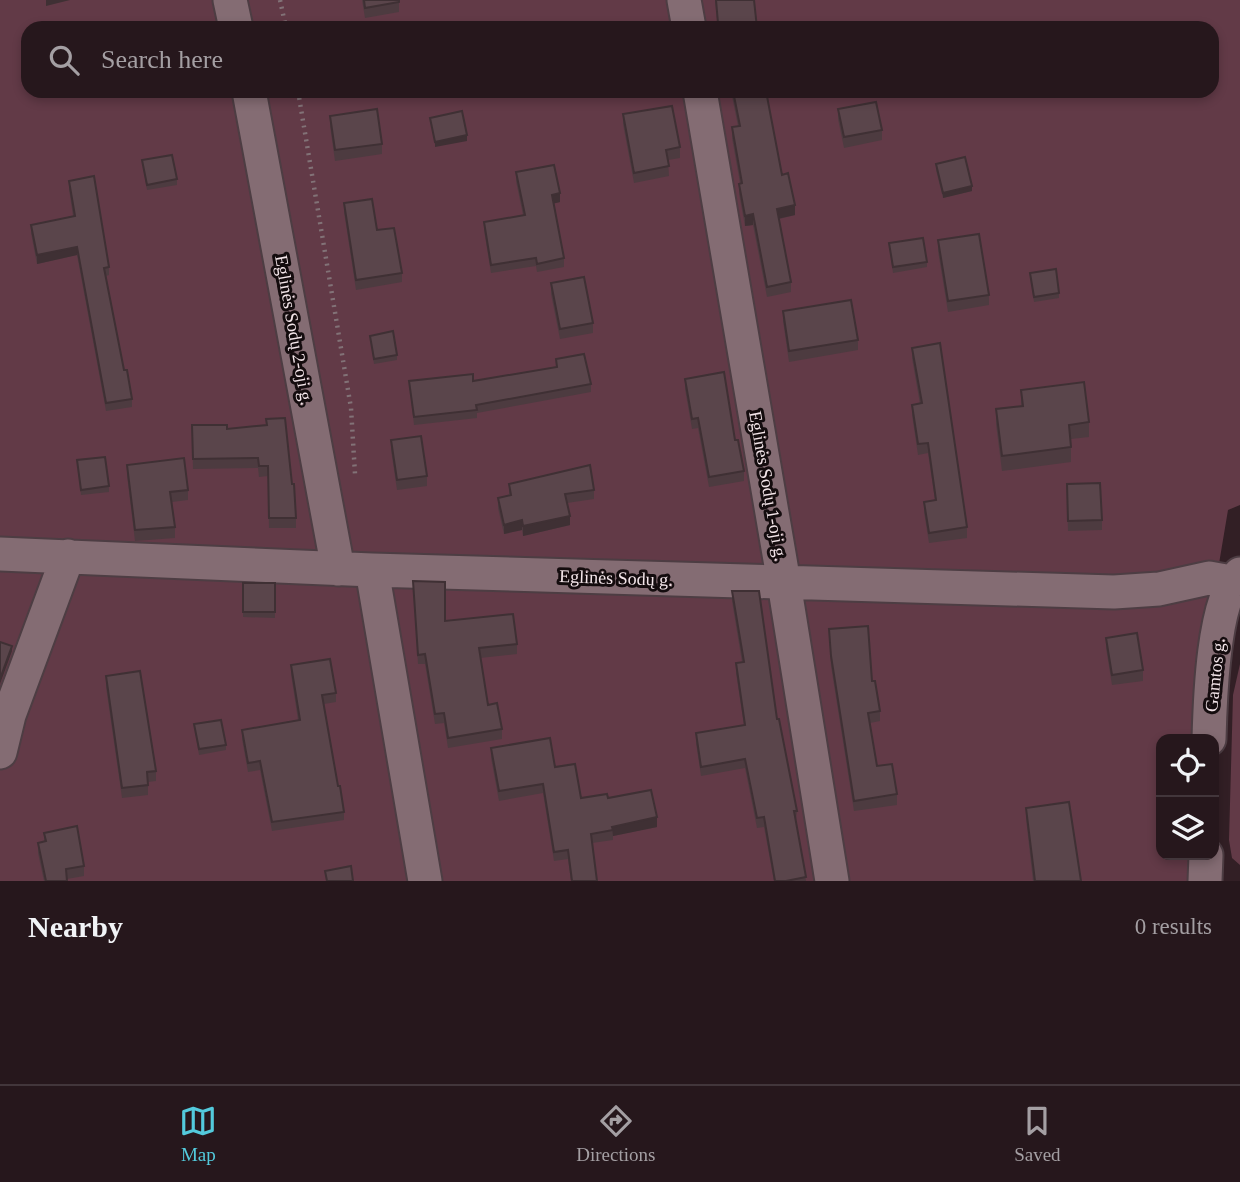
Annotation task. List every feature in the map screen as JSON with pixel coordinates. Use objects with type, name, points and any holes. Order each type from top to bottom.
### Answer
[{"type":"street","points":[[230,0],[234,21]]},
{"type":"street","points":[[684,0],[688,21]]},
{"type":"street","name":"Eglinės Sodų 2-oji g.","points":[[250,98],[338,569]]},
{"type":"street","name":"Eglinės Sodų 1-oji g.","points":[[700,98],[784,583],[832,881]]},
{"type":"street","name":"Eglinės Sodų g.","points":[[0,554],[338,569],[1114,592],[1159,589],[1209,578],[1235,578]]},
{"type":"street","points":[[0,752],[9,715],[68,556]]},
{"type":"street","points":[[372,570],[425,881]]},
{"type":"street","name":"Gamtos g.","points":[[1209,734],[1216,642],[1235,578]]},
{"type":"street","points":[[1205,881],[1206,860]]},
{"type":"path","points":[[280,0],[284,21]]},
{"type":"path","points":[[299,98],[351,408],[356,487]]},
{"type":"shaded area","points":[[0,0],[1240,0],[1240,505],[1228,510],[1195,707],[1195,734],[1156,734],[1156,860],[1196,860],[1196,881],[0,881]]},
{"type":"shaded area","points":[[1240,664],[1240,865],[1232,858],[1229,840],[1233,695]]},
{"type":"building","points":[[364,0],[399,0],[399,2],[365,8]]},
{"type":"building","points":[[716,0],[754,0],[756,21],[718,21]]},
{"type":"building","points":[[734,98],[767,98],[782,175],[788,173],[795,205],[777,209],[791,282],[767,287],[753,214],[745,216],[739,184],[742,183],[732,127],[740,126]]},
{"type":"building","points":[[876,102],[882,130],[844,137],[838,109]]},
{"type":"building","points":[[672,106],[680,147],[666,150],[669,166],[634,173],[623,114]]},
{"type":"building","points":[[377,109],[382,144],[335,150],[330,116]]},
{"type":"building","points":[[462,111],[467,135],[435,142],[430,118]]},
{"type":"building","points":[[172,155],[177,179],[147,185],[142,160]]},
{"type":"building","points":[[965,157],[972,186],[943,193],[936,164]]},
{"type":"building","points":[[554,165],[560,193],[552,195],[564,258],[537,264],[536,258],[491,265],[484,222],[525,215],[516,172]]},
{"type":"building","points":[[94,176],[109,267],[104,268],[132,399],[106,403],[77,247],[37,255],[31,225],[75,216],[69,181]]},
{"type":"building","points":[[372,199],[377,230],[394,228],[402,273],[356,280],[344,203]]},
{"type":"building","points":[[979,234],[989,295],[948,301],[938,240]]},
{"type":"building","points":[[923,238],[927,262],[893,267],[889,243]]},
{"type":"building","points":[[1056,269],[1059,293],[1034,297],[1030,273]]},
{"type":"building","points":[[584,277],[593,323],[560,329],[551,283]]},
{"type":"building","points":[[851,300],[858,340],[789,351],[783,311]]},
{"type":"building","points":[[393,331],[397,355],[374,359],[370,336]]},
{"type":"building","points":[[940,343],[967,527],[929,533],[924,502],[936,500],[928,443],[918,444],[912,405],[922,403],[912,348]]},
{"type":"building","points":[[584,354],[591,384],[476,405],[477,410],[414,417],[409,381],[473,374],[473,381],[557,367],[556,359]]},
{"type":"building","points":[[724,372],[735,440],[738,440],[744,471],[709,477],[698,418],[692,419],[685,379]]},
{"type":"building","points":[[1084,382],[1089,422],[1069,425],[1071,447],[1002,456],[996,409],[1023,406],[1021,390]]},
{"type":"building","points":[[285,418],[296,518],[269,518],[268,466],[259,466],[258,458],[193,459],[192,425],[227,425],[227,429],[267,425],[266,419]]},
{"type":"building","points":[[421,436],[427,476],[397,480],[391,440]]},
{"type":"building","points":[[105,457],[109,486],[81,490],[77,460]]},
{"type":"building","points":[[184,458],[188,490],[170,492],[175,527],[135,530],[127,465]]},
{"type":"building","points":[[590,465],[594,490],[565,494],[570,516],[523,526],[522,520],[504,525],[498,498],[511,495],[509,484]]},
{"type":"building","points":[[1100,483],[1102,520],[1068,521],[1067,484]]},
{"type":"building","points":[[413,581],[445,582],[445,621],[513,614],[517,644],[479,648],[488,705],[497,703],[502,729],[448,738],[444,713],[435,714],[425,654],[418,655]]},
{"type":"building","points":[[243,583],[275,583],[275,612],[243,612]]},
{"type":"building","points":[[732,591],[759,591],[777,719],[797,811],[794,811],[806,877],[775,881],[764,817],[757,818],[745,759],[701,767],[696,733],[745,725],[736,663],[744,662]]},
{"type":"building","points":[[868,626],[872,681],[875,681],[880,711],[868,713],[877,766],[892,764],[897,794],[854,801],[829,629]]},
{"type":"building","points":[[1137,633],[1143,670],[1112,675],[1106,638]]},
{"type":"building","points":[[0,642],[12,646],[0,679]]},
{"type":"building","points":[[330,659],[336,693],[322,695],[344,812],[272,822],[260,761],[248,763],[242,730],[300,720],[291,665]]},
{"type":"building","points":[[140,671],[156,771],[147,772],[148,785],[122,788],[106,676]]},
{"type":"building","points":[[221,720],[226,745],[199,749],[194,724]]},
{"type":"building","points":[[550,738],[555,767],[575,764],[581,798],[607,794],[608,798],[651,790],[657,817],[591,834],[597,881],[572,881],[568,850],[554,852],[543,784],[499,791],[491,748]]},
{"type":"building","points":[[1069,802],[1081,881],[1035,881],[1026,808]]},
{"type":"building","points":[[77,826],[84,866],[66,869],[67,881],[46,881],[38,843],[46,841],[44,833]]},
{"type":"building","points":[[351,866],[353,881],[327,881],[325,871]]}]
